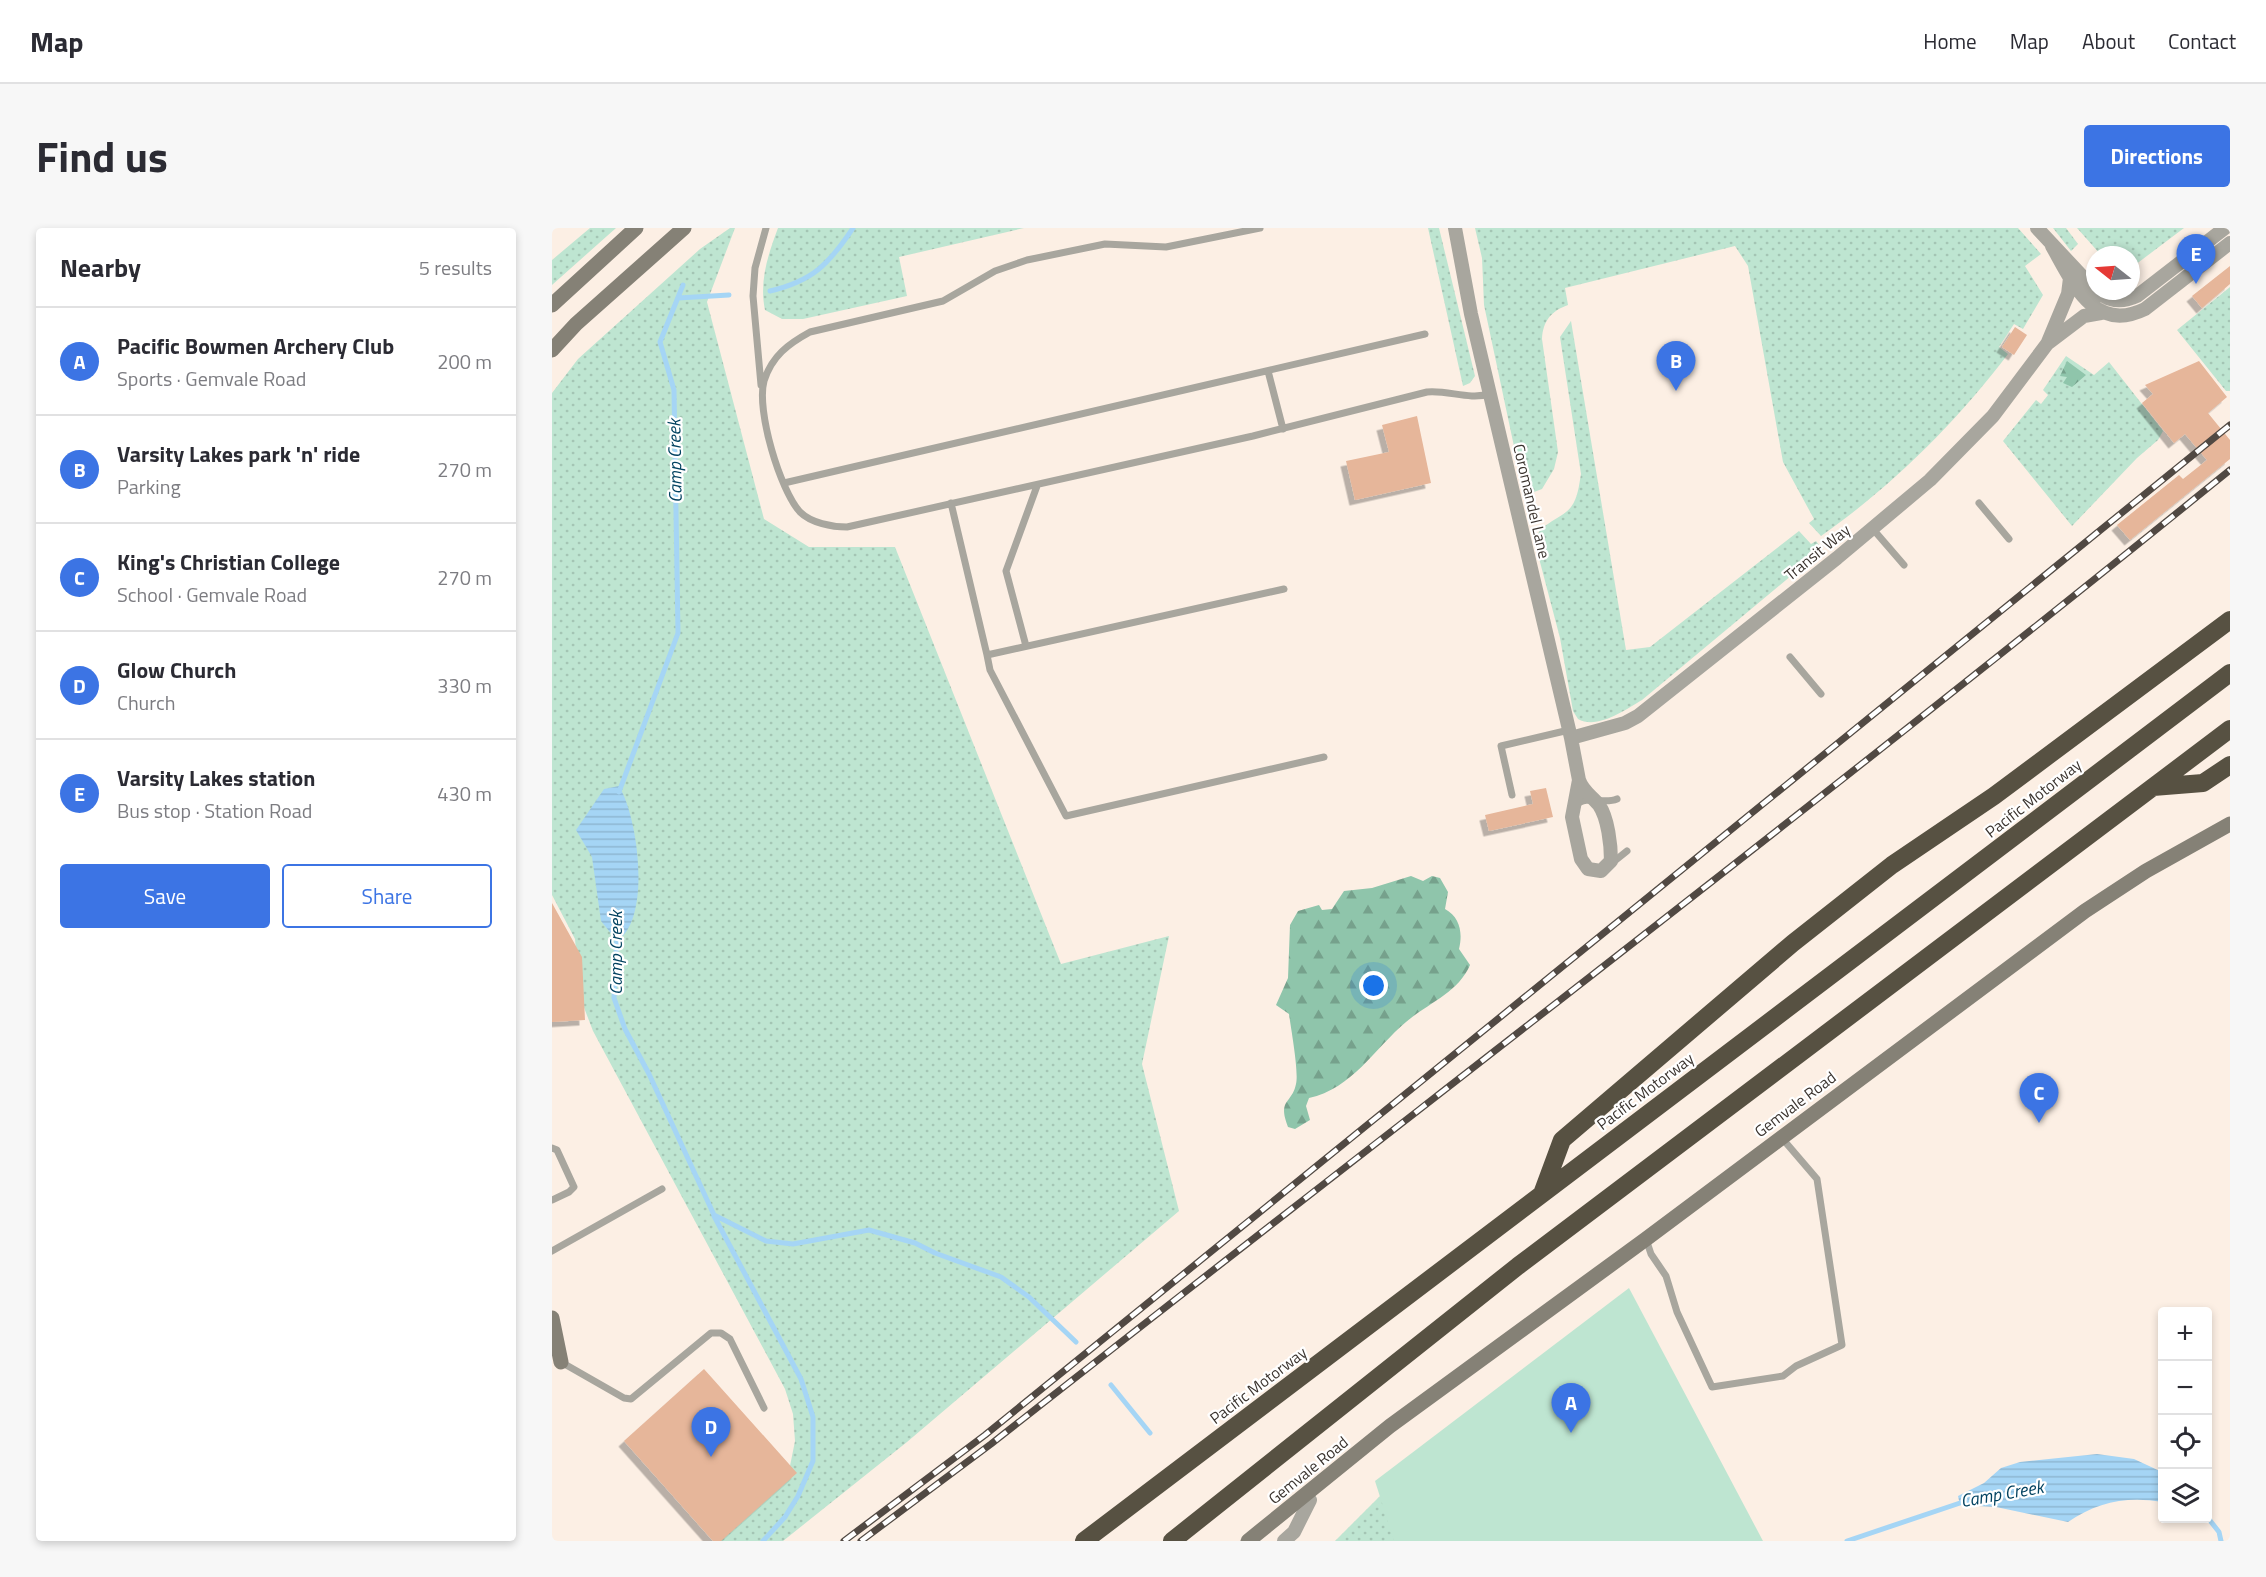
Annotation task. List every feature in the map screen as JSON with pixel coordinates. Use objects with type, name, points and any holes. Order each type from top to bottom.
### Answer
[{"type":"highway","points":[[1541,1196],[1562,1140],[1793,943],[1892,865],[1994,796],[2230,620]]},
{"type":"highway","name":"Pacific Motorway","points":[[1084,1541],[2230,673]]},
{"type":"highway","points":[[1172,1541],[1518,1266],[2230,729]]},
{"type":"highway","points":[[2154,787],[2203,783],[2230,765]]},
{"type":"main road","points":[[552,305],[636,228]]},
{"type":"main road","points":[[552,350],[576,324],[684,228]]},
{"type":"main road","name":"Gemvale Road","points":[[1248,1541],[1390,1426],[1646,1239],[2085,911],[2146,871],[2230,824]]},
{"type":"main road","points":[[552,1318],[561,1362]]},
{"type":"main road","name":"Gemvale Road","points":[[1265,1541],[1390,1426]]},
{"type":"street","name":"Coromandel Lane","points":[[1455,228],[1490,394],[1579,780],[1586,795],[1593,800],[1603,814],[1611,852],[1609,866],[1595,871],[1584,865],[1572,811],[1577,798],[1579,780]]},
{"type":"street","points":[[2037,228],[2086,280]]},
{"type":"street","points":[[2140,294],[2225,228]]},
{"type":"street","points":[[2052,246],[2088,304],[2101,312],[2119,317],[2133,315],[2145,309],[2230,243]]},
{"type":"street","name":"Transit Way","points":[[1570,734],[1625,723],[1638,716],[1872,528],[1964,448],[1993,416],[2047,344],[2068,294],[2070,278]]},
{"type":"street","name":"Transit Way","points":[[2047,344],[2084,316],[2101,312]]},
{"type":"street","points":[[1284,1541],[1294,1532],[1310,1500]]},
{"type":"lane","points":[[766,228],[755,268],[753,296],[762,391],[771,442],[783,483],[802,513],[835,527],[865,524],[951,503],[1037,486],[1283,429],[1428,392],[1438,391],[1477,397],[1490,394]]},
{"type":"lane","points":[[762,391],[768,372],[780,351],[810,332],[943,301],[1008,265],[1094,245],[1166,247],[1260,228]]},
{"type":"lane","points":[[783,483],[1425,334]]},
{"type":"lane","points":[[1268,371],[1283,429]]},
{"type":"lane","points":[[1026,646],[1006,571],[1037,486]]},
{"type":"lane","points":[[951,503],[990,670],[1066,816],[1324,758]]},
{"type":"lane","points":[[1979,503],[2009,539]]},
{"type":"lane","points":[[1872,528],[1904,565]]},
{"type":"lane","points":[[987,655],[1284,589]]},
{"type":"lane","points":[[1790,657],[1821,694]]},
{"type":"lane","points":[[1512,795],[1501,746],[1570,734]]},
{"type":"lane","points":[[1572,811],[1577,804],[1593,800],[1611,802],[1617,799]]},
{"type":"lane","points":[[1609,866],[1627,851]]},
{"type":"lane","points":[[1646,1239],[1651,1254],[1666,1276],[1677,1312],[1712,1387],[1782,1376],[1796,1366],[1842,1345],[1817,1179],[1781,1137]]},
{"type":"lane","points":[[552,1148],[557,1150],[574,1186],[570,1192],[552,1200]]},
{"type":"lane","points":[[552,1251],[662,1189]]},
{"type":"lane","points":[[561,1362],[624,1398],[632,1399],[711,1333],[721,1333],[730,1339],[764,1408]]},
{"type":"green space","points":[[590,228],[616,228],[552,285],[552,260]]},
{"type":"green space","points":[[730,228],[735,228],[707,302],[764,519],[809,547],[895,547],[1061,964],[1169,936],[1142,1064],[1179,1211],[907,1442],[783,1541],[717,1541],[790,1466],[795,1441],[793,1414],[785,1389],[593,1031],[580,997],[575,939],[552,895],[552,393],[578,359],[700,249]]},
{"type":"green space","points":[[778,228],[1024,228],[899,257],[907,296],[803,319],[782,319],[765,310],[763,299],[766,268]]},
{"type":"green space","points":[[1428,228],[1439,228],[1475,376],[1470,383],[1463,386]]},
{"type":"green space","points":[[1475,228],[2018,228],[2041,254],[2025,266],[2043,295],[2023,329],[2014,324],[1999,347],[2008,354],[1967,405],[1897,475],[1821,536],[1809,523],[1814,519],[1783,462],[1748,266],[1735,246],[1565,288],[1568,305],[1557,310],[1549,318],[1544,327],[1542,339],[1558,452],[1554,469],[1542,489],[1534,492],[1522,484],[1484,305],[1482,258]]},
{"type":"green space","points":[[2053,228],[2066,228],[2078,244],[2071,251]]},
{"type":"green space","points":[[2077,228],[2184,228],[2140,261],[2140,246],[2093,246]]},
{"type":"green space","points":[[2230,287],[2230,391],[2226,391],[2177,330]]},
{"type":"green space","points":[[1571,321],[1626,650],[1650,647],[1799,531],[1811,544],[1816,541],[1824,552],[1792,575],[1642,700],[1611,717],[1594,722],[1578,719],[1573,711],[1560,638],[1535,543],[1536,537],[1544,527],[1571,507],[1577,496],[1581,474],[1560,337]]},
{"type":"green space","points":[[2066,356],[2094,375],[2109,362],[2163,431],[2158,440],[2137,458],[2072,526],[2003,441],[2036,400],[2041,404],[2048,395],[2043,390]]},
{"type":"green space","points":[[2067,361],[2086,375],[2072,387],[2063,383],[2067,377],[2060,376]]},
{"type":"green space","points":[[1411,876],[1423,881],[1432,876],[1440,878],[1448,892],[1445,909],[1457,921],[1461,937],[1459,949],[1470,965],[1458,983],[1406,1022],[1350,1077],[1338,1086],[1309,1098],[1306,1106],[1310,1120],[1295,1129],[1288,1127],[1284,1111],[1286,1102],[1296,1084],[1296,1061],[1289,1014],[1276,1005],[1288,978],[1290,925],[1298,911],[1319,905],[1322,910],[1332,909],[1344,891],[1372,888]]},
{"type":"green space","points":[[1629,1288],[1763,1541],[1394,1541],[1375,1481]]},
{"type":"green space","points":[[1395,1481],[1411,1541],[1335,1541]]},
{"type":"water","points":[[619,786],[632,820],[638,866],[638,890],[635,911],[628,929],[617,941],[601,921],[592,857],[576,830],[604,789]]},
{"type":"water","points":[[2097,1454],[2134,1459],[2158,1470],[2158,1501],[2125,1500],[2113,1502],[2101,1505],[2068,1522],[1996,1507],[1960,1505],[1958,1496],[1984,1483],[2001,1468],[2020,1462]]},
{"type":"building","points":[[2230,266],[2230,284],[2202,308],[2192,296]]},
{"type":"building","points":[[2015,327],[2027,335],[2014,355],[2002,347]]},
{"type":"building","points":[[2199,361],[2227,397],[2208,413],[2230,440],[2230,459],[2130,540],[2117,525],[2179,475],[2183,479],[2207,460],[2185,434],[2174,443],[2142,403],[2153,394],[2145,385]]},
{"type":"building","points":[[1417,416],[1431,483],[1355,500],[1346,461],[1389,452],[1382,425]]},
{"type":"building","points":[[1546,788],[1553,817],[1489,831],[1485,815],[1533,804],[1530,791]]},
{"type":"building","points":[[552,903],[582,957],[585,1020],[552,1022]]},
{"type":"building","points":[[704,1369],[797,1473],[721,1541],[713,1541],[624,1441]]},
{"type":"waterway","points":[[770,291],[798,282],[819,269],[836,252],[853,228]]},
{"type":"waterway","name":"Camp Creek","points":[[619,792],[678,633],[674,390],[660,342],[683,285]]},
{"type":"waterway","points":[[678,298],[729,295]]},
{"type":"waterway","name":"Camp Creek","points":[[617,934],[614,998],[625,1029],[649,1074],[714,1215],[766,1241],[793,1244],[869,1230],[915,1243],[935,1253],[1001,1277],[1029,1297],[1076,1342]]},
{"type":"waterway","points":[[714,1216],[801,1379],[813,1417],[813,1461],[798,1496],[785,1517],[763,1541]]},
{"type":"waterway","name":"Camp Creek","points":[[1111,1385],[1150,1433]]},
{"type":"waterway","name":"Camp Creek","points":[[1847,1541],[1966,1501]]},
{"type":"waterway","name":"Camp Creek","points":[[2212,1523],[2219,1532],[2221,1541]]},
{"type":"railway","points":[[844,1541],[985,1435],[2230,425]]},
{"type":"railway","points":[[861,1541],[991,1444],[1768,838],[2230,470]]},
{"type":"place","name":"Varsity Lakes station","points":[[2196,284]]},
{"type":"place","name":"Varsity Lakes park 'n' ride","points":[[1676,391]]},
{"type":"place","name":"King's Christian College","points":[[2039,1123]]},
{"type":"place","name":"Pacific Bowmen Archery Club","points":[[1571,1433]]},
{"type":"place","name":"Glow Church","points":[[711,1457]]}]
